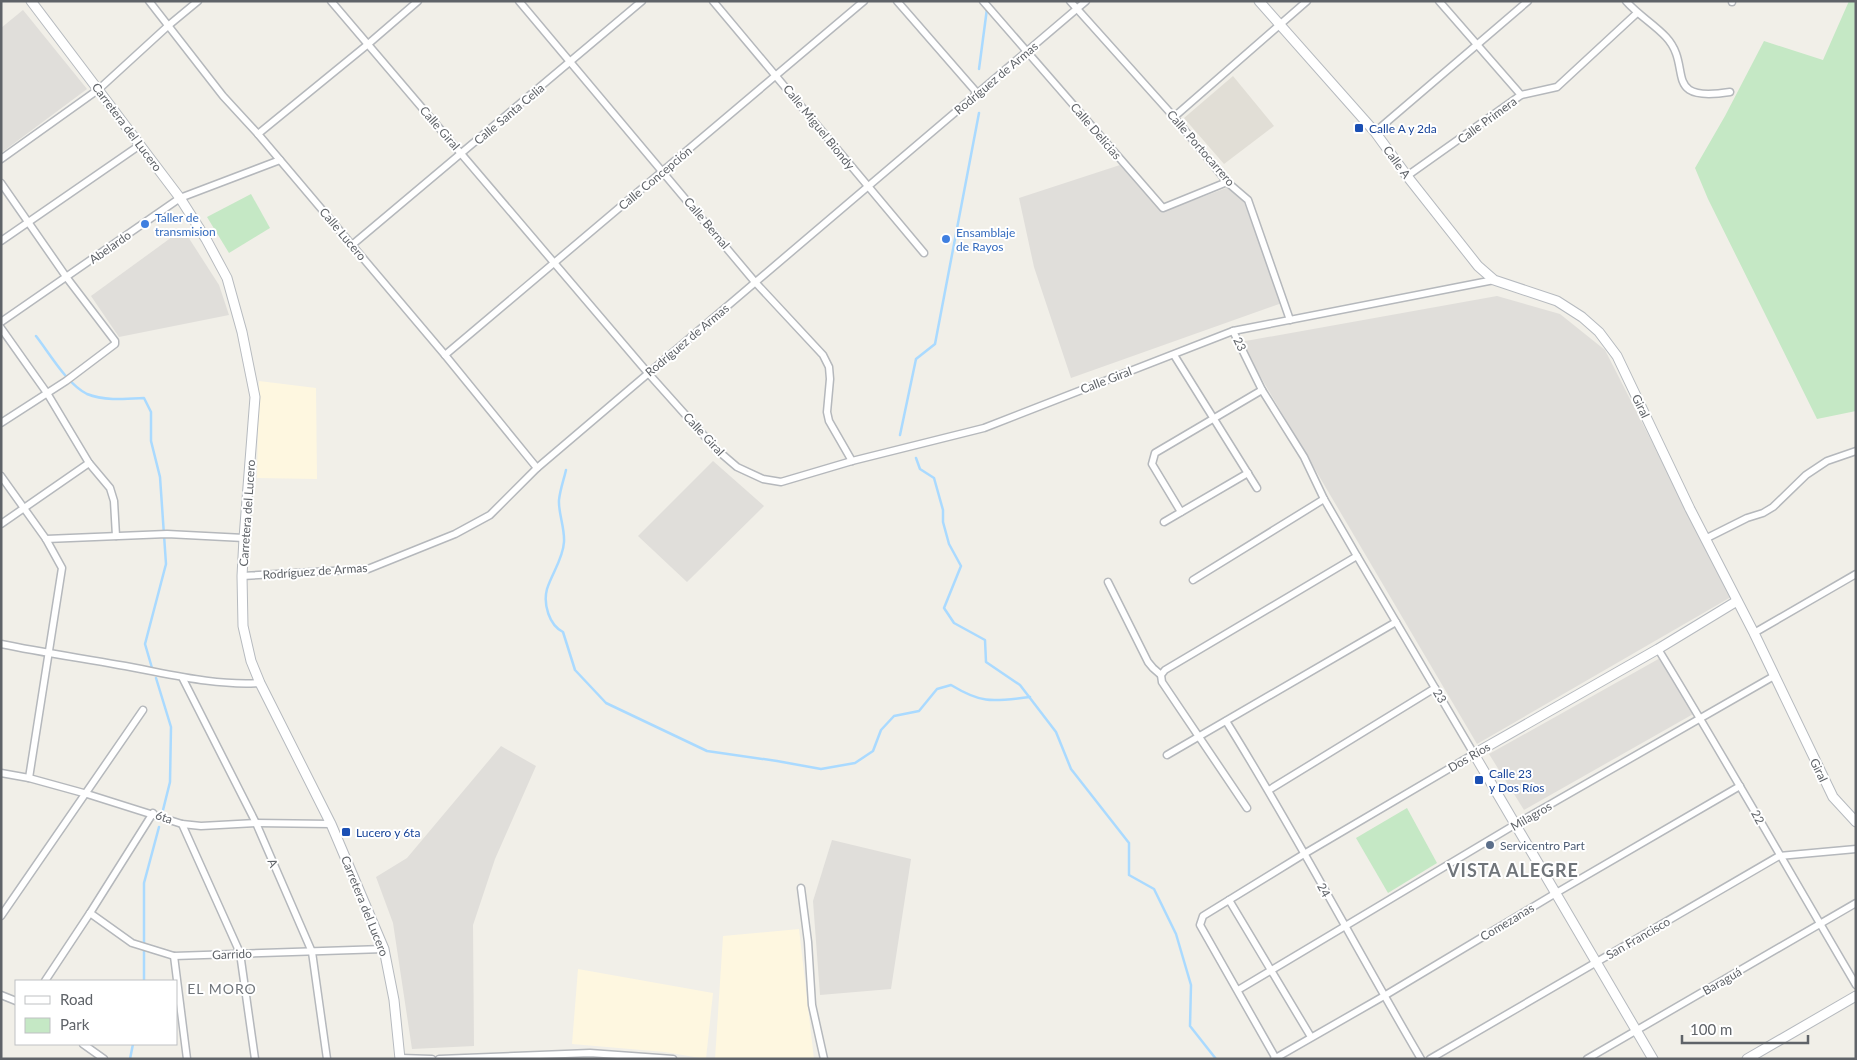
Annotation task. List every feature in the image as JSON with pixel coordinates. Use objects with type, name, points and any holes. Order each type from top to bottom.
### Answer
[{"type":"street","name":"Carretera del Lucero","points":[[31,1],[180,198],[206,239],[227,278],[242,332],[255,398],[244,538],[242,576],[243,626],[251,661],[260,684],[331,824],[384,949],[394,1000],[400,1058]]},
{"type":"street","name":"Calle Lucero","points":[[149,1],[223,96],[258,134],[445,355],[537,468]]},
{"type":"street","points":[[1,159],[99,89],[198,1]]},
{"type":"street","name":"Calle Giral","points":[[331,1],[648,373],[716,449],[737,467],[763,479],[781,482],[984,428],[1234,331]]},
{"type":"street","points":[[258,134],[418,1]]},
{"type":"street","name":"Calle Bernal","points":[[519,1],[755,282],[823,355],[829,367],[829,421],[852,462]]},
{"type":"street","name":"Calle Santa Celia","points":[[352,245],[642,1]]},
{"type":"street","name":"Calle Miguel Biondy","points":[[713,1],[924,252]]},
{"type":"street","name":"Calle Concepción","points":[[445,355],[864,1]]},
{"type":"street","points":[[897,1],[978,94]]},
{"type":"street","name":"Calle Delicias","points":[[983,1],[1163,208],[1227,182]]},
{"type":"street","name":"Calle Portocarrero","points":[[1070,1],[1174,117],[1227,182],[1239,191],[1251,207],[1290,320]]},
{"type":"street","name":"Rodríguez de Armas","points":[[242,576],[368,569],[455,534],[490,515],[537,468],[1086,1]]},
{"type":"street","name":"Calle A","points":[[1259,1],[1375,132],[1478,266],[1494,280]]},
{"type":"street","points":[[1174,117],[1307,1]]},
{"type":"street","points":[[1440,1],[1521,95]]},
{"type":"street","points":[[1375,132],[1528,1]]},
{"type":"street","points":[[1626,1],[1637,13],[1667,38],[1675,54],[1682,83],[1690,90],[1710,95],[1730,92]]},
{"type":"street","name":"Calle Primera","points":[[1407,176],[1521,95],[1557,87],[1637,13]]},
{"type":"street","points":[[1,242],[140,145]]},
{"type":"street","name":"Abelardo","points":[[1,322],[180,198],[280,160]]},
{"type":"street","points":[[1,182],[66,278],[115,341],[115,344],[68,379],[1,423]]},
{"type":"street","name":"Giral","points":[[1234,331],[1494,280],[1557,301],[1582,316],[1599,332],[1617,356],[1833,798],[1856,822]]},
{"type":"street","points":[[1,328],[47,393],[89,463],[110,488],[114,501],[116,536]]},
{"type":"street","name":"23","points":[[1234,331],[1262,390],[1304,457],[1324,499],[1652,1059]]},
{"type":"street","points":[[1174,355],[1257,488]]},
{"type":"street","points":[[1181,512],[1152,464],[1155,453],[1262,390]]},
{"type":"street","points":[[1705,539],[1747,518],[1763,513],[1773,507],[1806,476],[1827,461],[1856,451]]},
{"type":"street","points":[[1,524],[89,463]]},
{"type":"street","points":[[1164,522],[1248,473]]},
{"type":"street","points":[[1,476],[46,539],[62,568],[29,778]]},
{"type":"street","points":[[1193,580],[1324,499]]},
{"type":"street","points":[[46,539],[158,534],[244,538]]},
{"type":"street","points":[[1163,672],[1357,556]]},
{"type":"street","points":[[1754,633],[1856,574]]},
{"type":"street","points":[[1108,582],[1148,662],[1153,668],[1163,672]]},
{"type":"street","name":"Dos Ríos","points":[[1238,990],[1200,925],[1203,916],[1304,854],[1474,754],[1658,650],[1737,601]]},
{"type":"street","points":[[1166,755],[1396,622]]},
{"type":"street","points":[[1,644],[183,678],[238,685],[260,684]]},
{"type":"street","name":"22","points":[[1658,650],[1701,719],[1779,856],[1856,985]]},
{"type":"street","points":[[1163,672],[1162,682],[1247,808]]},
{"type":"street","name":"Milagros","points":[[1238,990],[1516,824],[1774,676]]},
{"type":"street","name":"A","points":[[183,678],[256,823],[312,952],[327,1059]]},
{"type":"street","points":[[1269,790],[1435,688]]},
{"type":"street","points":[[1,916],[87,794],[143,710]]},
{"type":"street","name":"24","points":[[1226,721],[1269,790],[1344,927],[1421,1059]]},
{"type":"street","name":"6ta","points":[[1,773],[29,778],[87,794],[182,824],[201,826],[256,823],[331,824]]},
{"type":"street","name":"Comezanas","points":[[1274,1058],[1384,996],[1740,786]]},
{"type":"street","points":[[46,980],[153,814]]},
{"type":"street","points":[[182,824],[240,953],[255,1059]]},
{"type":"street","name":"San Francisco","points":[[1430,1059],[1779,856],[1856,849]]},
{"type":"street","points":[[801,888],[808,942],[812,1005],[824,1059]]},
{"type":"street","points":[[1230,900],[1311,1037]]},
{"type":"street","name":"Baraguá","points":[[1587,1059],[1856,903]]},
{"type":"street","name":"Garrido","points":[[90,913],[132,943],[174,956],[384,949]]},
{"type":"street","points":[[174,956],[177,980]]},
{"type":"street","points":[[178,988],[187,1059]]},
{"type":"street","points":[[1238,990],[1274,1058]]},
{"type":"street","points":[[1,995],[15,1001]]},
{"type":"street","points":[[1747,1059],[1856,996]]},
{"type":"street","points":[[84,1045],[104,1059]]},
{"type":"street","points":[[439,1059],[590,1053],[673,1059]]},
{"type":"street","points":[[400,1058],[432,1059]]},
{"type":"shaded area","points":[[23,10],[87,89],[1,153],[1,28]]},
{"type":"shaded area","points":[[1233,76],[1274,126],[1224,164],[1184,118]]},
{"type":"shaded area","points":[[1120,165],[1162,212],[1229,187],[1243,200],[1282,303],[1071,378],[1034,267],[1019,198]]},
{"type":"shaded area","points":[[183,229],[219,285],[229,315],[119,337],[91,296]]},
{"type":"shaded area","points":[[1497,296],[1560,314],[1605,350],[1731,597],[1477,744],[1240,342]]},
{"type":"shaded area","points":[[259,381],[316,388],[317,479],[257,478]]},
{"type":"shaded area","points":[[713,461],[764,506],[687,582],[638,536]]},
{"type":"shaded area","points":[[1662,657],[1695,713],[1524,810],[1489,754]]},
{"type":"shaded area","points":[[501,746],[536,766],[495,859],[473,925],[474,1046],[412,1049],[393,923],[376,877],[407,858]]},
{"type":"shaded area","points":[[832,840],[911,859],[891,989],[820,995],[813,901]]},
{"type":"shaded area","points":[[799,929],[814,1059],[715,1059],[723,936]]},
{"type":"shaded area","points":[[578,969],[713,993],[706,1059],[665,1052],[572,1044]]},
{"type":"green space","points":[[1849,1],[1856,1],[1856,411],[1817,419],[1708,199],[1695,168],[1725,116],[1764,41],[1823,60]]},
{"type":"green space","points":[[251,194],[270,228],[229,253],[207,217]]},
{"type":"green space","points":[[1407,808],[1437,863],[1388,893],[1356,838]]},
{"type":"waterway","points":[[979,69],[988,1]]},
{"type":"waterway","points":[[900,435],[916,359],[935,344],[979,113]]},
{"type":"waterway","points":[[36,336],[66,376],[87,394],[115,399],[144,398],[151,412],[151,441],[160,477],[166,564],[145,644],[152,668]]},
{"type":"waterway","points":[[916,458],[920,469],[934,478],[943,510],[943,522],[949,544],[961,566],[944,608],[954,623],[985,640],[986,662],[1020,685],[1056,732],[1071,769],[1129,843],[1129,875],[1154,889],[1176,934],[1191,985],[1190,1026],[1216,1059]]},
{"type":"waterway","points":[[566,470],[559,500],[564,537],[563,548],[560,560],[547,589],[548,614],[558,629],[563,632],[575,670],[606,703],[707,751],[821,769],[855,763],[873,751],[881,730],[894,716],[919,711],[937,689],[951,685],[972,696],[989,700],[1030,697]]},
{"type":"waterway","points":[[156,678],[171,727],[170,782],[162,814]]},
{"type":"waterway","points":[[144,980],[144,883],[159,827]]},
{"type":"waterway","points":[[130,1059],[133,1045]]},
{"type":"place","name":"Calle A y 2da","points":[[1359,128]]},
{"type":"place","name":"Taller de transmision","points":[[145,224]]},
{"type":"place","name":"Ensamblaje de Rayos","points":[[946,239]]},
{"type":"place","name":"Calle 23 y Dos Ríos","points":[[1479,780]]},
{"type":"place","name":"Lucero y 6ta","points":[[346,832]]},
{"type":"place","name":"Servicentro Part","points":[[1490,845]]},
{"type":"district","name":"VISTA ALEGRE","points":[[1513,870]]},
{"type":"district","name":"EL MORO","points":[[222,988]]}]
